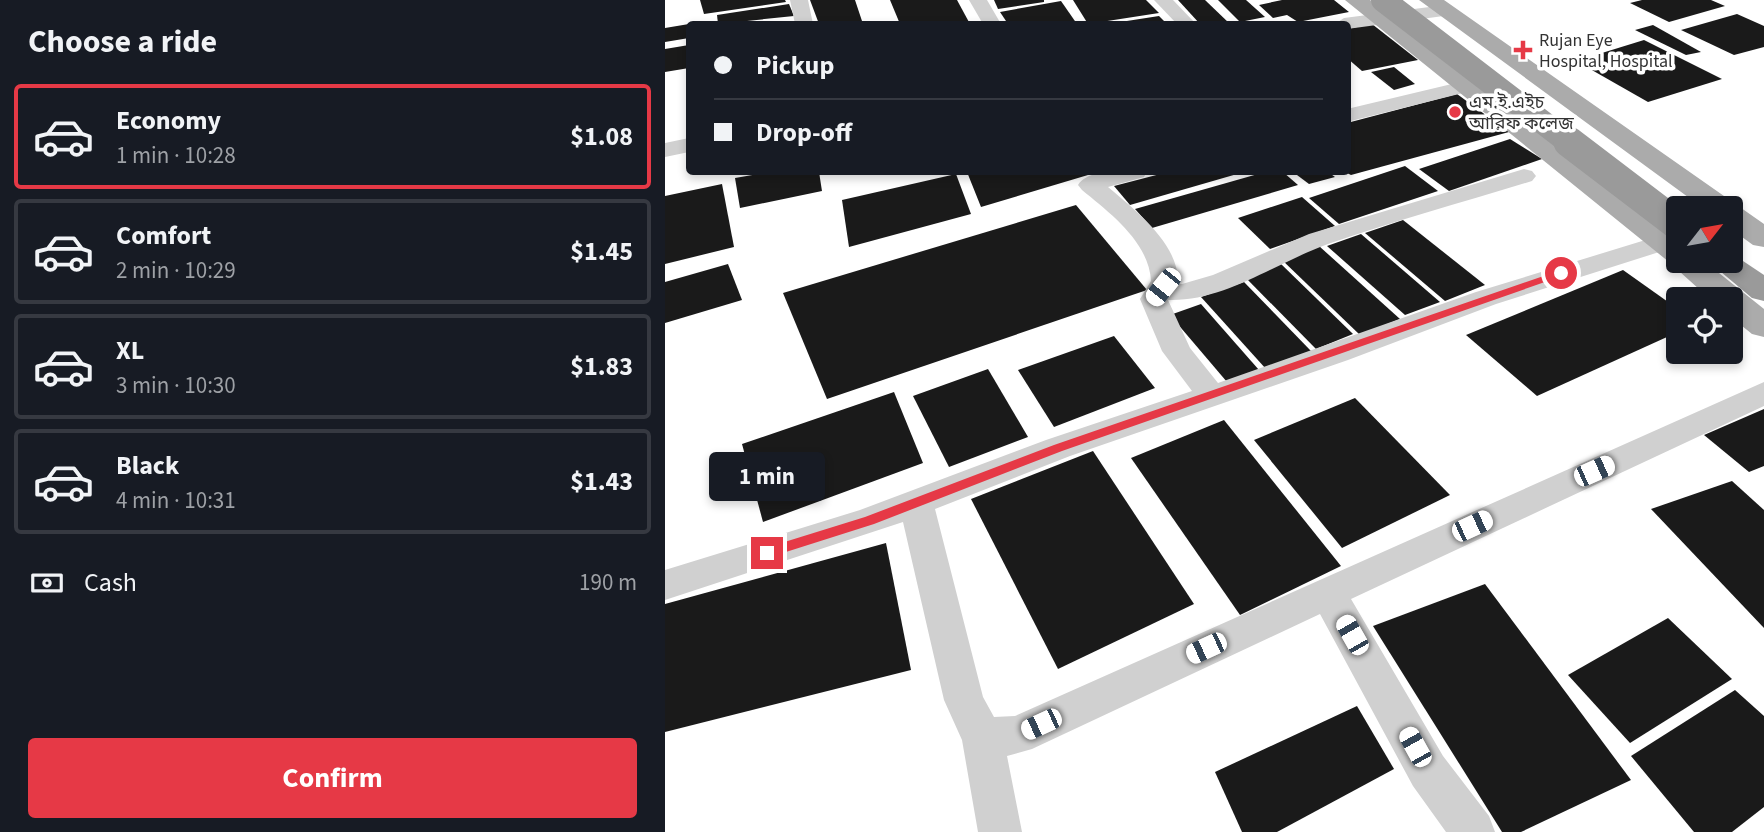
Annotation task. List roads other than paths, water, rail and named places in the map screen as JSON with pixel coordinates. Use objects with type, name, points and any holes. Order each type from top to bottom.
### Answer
[{"type":"highway","points":[[1402,0],[1672,196]]},
{"type":"highway","points":[[1743,234],[1764,264]]},
{"type":"highway","points":[[1740,273],[1764,291]]},
{"type":"main road","points":[[1356,0],[1380,9],[1666,236]]},
{"type":"main road","points":[[1437,6],[1696,196]]},
{"type":"main road","points":[[1705,273],[1719,287]]},
{"type":"main road","points":[[1743,309],[1764,326]]},
{"type":"street","points":[[799,0],[803,21]]},
{"type":"street","points":[[978,0],[990,21]]},
{"type":"street","points":[[1163,0],[1184,21]]},
{"type":"street","points":[[1351,21],[1380,9],[1437,6]]},
{"type":"street","points":[[1351,115],[1456,89]]},
{"type":"street","points":[[665,150],[686,146]]},
{"type":"street","points":[[1125,175],[1090,185],[1115,205],[1158,252],[1166,273],[1163,287],[1154,299],[1177,351],[1212,396]]},
{"type":"street","points":[[1163,287],[1174,292],[1186,292],[1236,278],[1277,254],[1318,239],[1524,176]]},
{"type":"street","points":[[665,585],[916,502],[1058,448],[1486,298],[1666,247]]},
{"type":"street","points":[[983,738],[1017,735],[1764,393]]},
{"type":"street","points":[[916,502],[964,700],[983,738],[1000,832]]},
{"type":"street","points":[[1327,592],[1428,771],[1473,832]]},
{"type":"place","name":"Rujan Eye Hospital, Hospital","points":[[1523,50]]},
{"type":"place","name":"এম.ই.এইচ আরিফ কলেজ","points":[[1455,112]]}]
